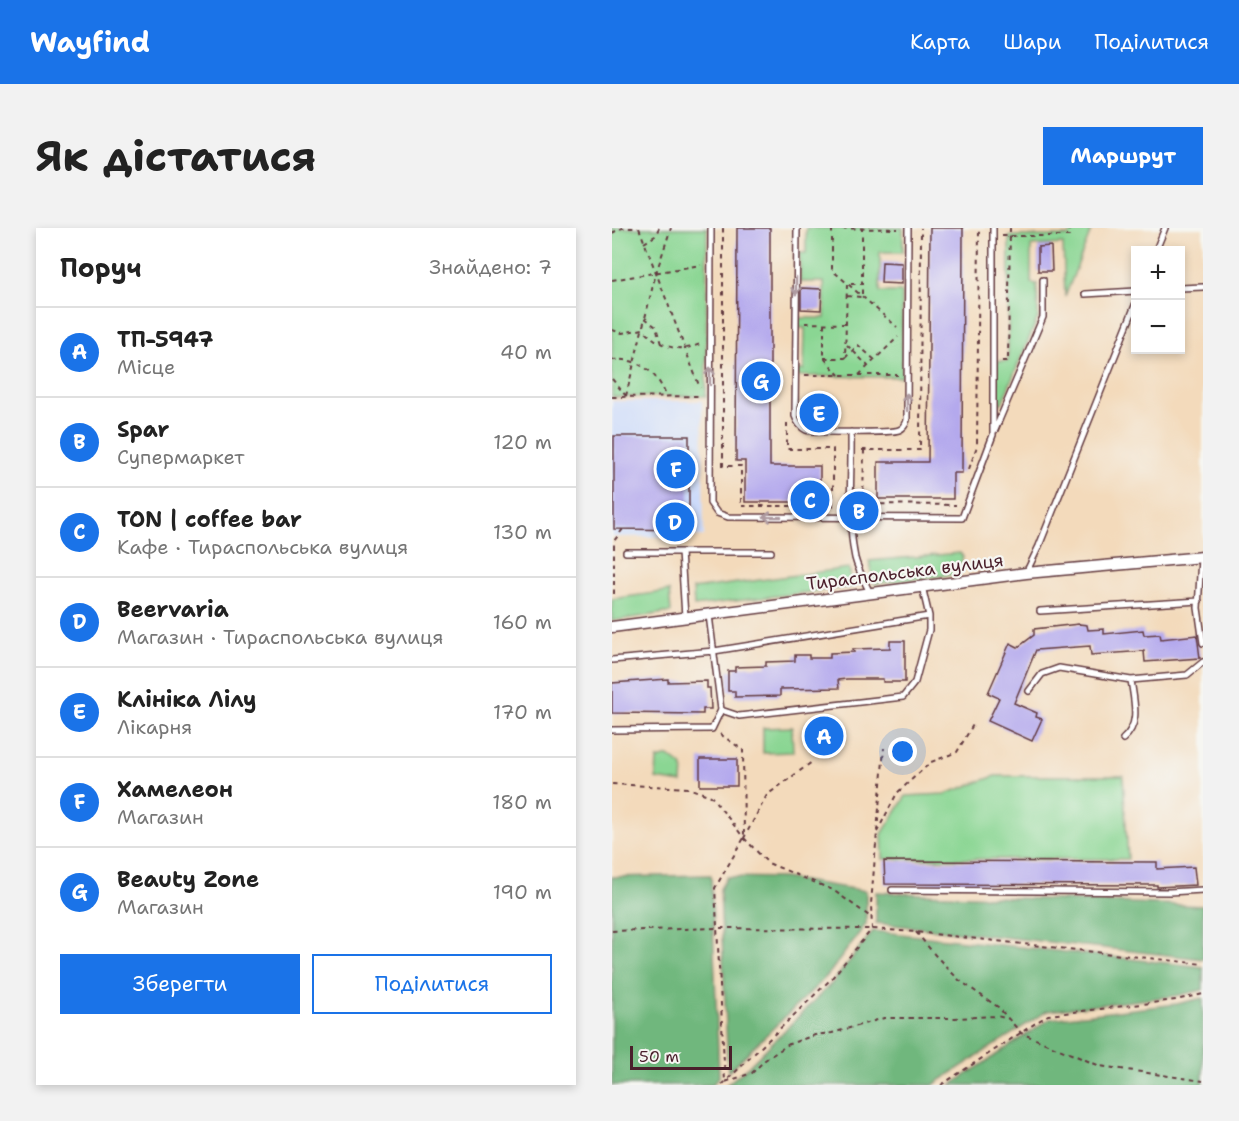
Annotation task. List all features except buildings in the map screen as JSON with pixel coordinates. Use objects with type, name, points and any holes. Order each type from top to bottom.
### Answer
[{"type":"street","name":"Тираспольська вулиця","points":[[612,627],[922,585],[1202,557]]},
{"type":"lane","points":[[711,228],[710,503],[717,513],[728,517],[962,518],[993,435],[1043,317],[1043,280]]},
{"type":"lane","points":[[797,228],[795,416],[800,425],[809,431],[851,432],[896,431],[903,427],[907,420],[908,228]]},
{"type":"lane","points":[[993,228],[993,435]]},
{"type":"lane","points":[[1158,246],[1165,228]]},
{"type":"lane","points":[[1185,288],[1203,287]]},
{"type":"lane","points":[[1085,294],[1131,291]]},
{"type":"lane","points":[[1026,573],[1039,546],[1131,316]]},
{"type":"lane","points":[[851,432],[852,518],[856,561],[870,593]]},
{"type":"lane","points":[[626,552],[771,552]]},
{"type":"lane","points":[[681,552],[685,617]]},
{"type":"lane","points":[[1202,557],[1198,601],[1203,643]]},
{"type":"lane","points":[[721,711],[739,716],[903,697],[915,682],[929,630],[929,616],[922,585]]},
{"type":"lane","points":[[1040,611],[1198,601]]},
{"type":"lane","points":[[612,730],[712,729],[721,711],[709,614]]},
{"type":"lane","points":[[612,660],[714,651],[929,616]]},
{"type":"lane","points":[[1029,692],[1042,674],[1059,668],[1131,680],[1187,675],[1203,662]]},
{"type":"lane","points":[[1123,739],[1132,732],[1136,716],[1131,680]]},
{"type":"lane","points":[[892,890],[1169,892],[1203,890]]},
{"type":"path","points":[[612,233],[622,228],[639,228],[703,396]]},
{"type":"path","points":[[644,243],[655,236],[659,228]]},
{"type":"path","points":[[626,396],[656,273],[671,228]]},
{"type":"path","points":[[723,228],[723,466],[741,466]]},
{"type":"path","points":[[815,228],[889,228]]},
{"type":"path","points":[[966,476],[977,446],[978,228]]},
{"type":"path","points":[[993,361],[1008,361],[1010,228]]},
{"type":"path","points":[[978,237],[1069,236],[1071,228]]},
{"type":"path","points":[[832,229],[832,270],[900,329]]},
{"type":"path","points":[[862,229],[862,297]]},
{"type":"path","points":[[612,280],[711,263]]},
{"type":"path","points":[[847,284],[862,284]]},
{"type":"path","points":[[845,358],[847,284]]},
{"type":"path","points":[[847,296],[862,297]]},
{"type":"path","points":[[645,318],[656,327],[661,344]]},
{"type":"path","points":[[796,323],[846,324]]},
{"type":"path","points":[[824,323],[824,358],[839,375]]},
{"type":"path","points":[[612,330],[622,333],[643,329]]},
{"type":"path","points":[[643,329],[650,338],[672,348],[685,349],[707,340]]},
{"type":"path","points":[[859,375],[903,332]]},
{"type":"path","points":[[846,344],[868,366]]},
{"type":"path","points":[[824,358],[845,358],[858,345],[875,360]]},
{"type":"path","points":[[612,360],[625,359],[652,373],[659,381],[666,396]]},
{"type":"path","points":[[795,375],[908,376]]},
{"type":"path","points":[[612,379],[626,396]]},
{"type":"path","points":[[612,397],[723,396]]},
{"type":"path","points":[[864,450],[863,504],[956,505]]},
{"type":"path","points":[[614,594],[614,541],[623,529]]},
{"type":"path","points":[[876,834],[897,793],[931,762],[957,752],[974,723]]},
{"type":"path","points":[[712,729],[743,750],[744,838]]},
{"type":"path","points":[[724,1084],[831,979],[872,928],[871,904],[876,834],[885,748]]},
{"type":"path","points":[[724,1084],[715,888],[768,795],[812,762]]},
{"type":"path","points":[[612,784],[688,788],[711,796],[744,838],[768,863],[833,890],[872,918]]},
{"type":"path","points":[[612,931],[872,928],[1203,964]]},
{"type":"path","points":[[916,932],[934,956],[958,980],[998,1007],[1021,1033],[1100,1066],[1203,1081]]},
{"type":"path","points":[[941,1085],[1048,1015],[1176,1000],[1203,994]]},
{"type":"path","points":[[724,1084],[752,1073],[765,1060],[789,1044],[815,1035],[832,1033],[884,1018],[997,1016],[1009,1019]]},
{"type":"shaded area","points":[[612,401],[702,401],[704,536],[612,537]]},
{"type":"green space","points":[[612,228],[707,228],[706,396],[612,397]]},
{"type":"green space","points":[[806,228],[903,228],[903,252],[880,252],[880,292],[902,292],[902,377],[797,376],[797,370],[804,370],[805,328],[798,328],[798,318],[825,318],[824,282],[800,282],[800,253],[806,253]]},
{"type":"green space","points":[[1073,228],[1092,228],[1065,297],[1063,244],[1031,246],[1031,283],[1037,284],[1038,317],[1002,403],[996,403],[997,361],[1008,361],[1009,236],[1069,236]]},
{"type":"green space","points":[[960,553],[963,557],[958,574],[874,584],[869,561]]},
{"type":"green space","points":[[849,568],[852,587],[694,606],[693,589]]},
{"type":"green space","points":[[669,591],[671,612],[612,621],[612,599]]},
{"type":"green space","points":[[792,727],[793,752],[763,753],[763,728]]},
{"type":"green space","points":[[669,756],[683,767],[682,783],[656,779],[657,759]]},
{"type":"green space","points":[[995,776],[1123,776],[1128,859],[883,859],[882,834],[906,796],[945,794]]},
{"type":"green space","points":[[711,875],[719,1077],[712,1085],[612,1085],[612,877]]},
{"type":"green space","points":[[727,877],[784,878],[866,891],[866,924],[828,975],[728,1072],[720,889]]},
{"type":"green space","points":[[876,892],[1203,906],[1203,959],[876,923]]},
{"type":"green space","points":[[873,931],[1203,967],[1203,990],[1175,996],[1047,1011],[933,1085],[726,1085],[748,1067],[833,982]]},
{"type":"green space","points":[[1203,998],[1203,1085],[951,1085],[1050,1019],[1177,1004]]},
{"type":"place","name":"Beauty Zone","points":[[761,381]]},
{"type":"place","name":"Клініка Лілу","points":[[819,413]]},
{"type":"place","name":"Хамелеон","points":[[676,469]]},
{"type":"place","name":"TON | coffee bar","points":[[810,500]]},
{"type":"place","name":"Spar","points":[[859,511]]},
{"type":"place","name":"Beervaria","points":[[675,522]]},
{"type":"place","name":"ТП-5947","points":[[824,736]]}]
